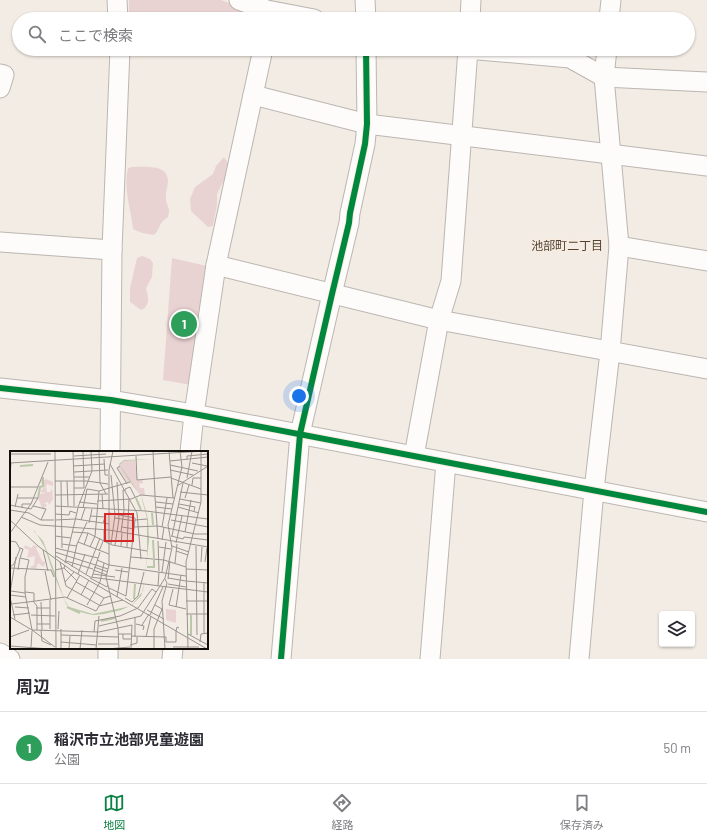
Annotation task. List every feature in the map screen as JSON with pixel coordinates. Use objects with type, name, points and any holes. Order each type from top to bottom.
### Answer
[{"type":"street","points":[[117,0],[118,12]]},
{"type":"street","points":[[239,0],[266,10],[277,12]]},
{"type":"street","points":[[365,0],[366,12]]},
{"type":"street","points":[[470,12],[471,0]]},
{"type":"street","points":[[610,12],[611,0]]},
{"type":"street","points":[[110,451],[112,250],[120,56]]},
{"type":"street","points":[[190,451],[194,414],[216,265],[261,56]]},
{"type":"street","points":[[281,659],[300,434],[349,223],[364,144],[367,124],[366,56]]},
{"type":"street","points":[[414,456],[438,320],[451,281],[468,56]]},
{"type":"street","points":[[547,56],[570,58],[604,77],[707,82]]},
{"type":"street","points":[[579,659],[594,490],[610,352],[619,246],[604,77],[606,56]]},
{"type":"street","points":[[0,74],[4,75],[0,88]]},
{"type":"street","points":[[253,95],[367,124],[707,166]]},
{"type":"street","points":[[0,242],[112,250]]},
{"type":"street","points":[[619,246],[707,261]]},
{"type":"street","points":[[216,265],[438,320],[707,369]]},
{"type":"street","points":[[0,388],[111,400],[194,414],[707,512]]},
{"type":"street","points":[[430,659],[446,462]]},
{"type":"street","points":[[172,659],[173,649]]},
{"type":"street","points":[[0,653],[10,659]]},
{"type":"shaded area","points":[[129,0],[221,0],[250,12],[129,12]]},
{"type":"shaded area","points":[[224,157],[228,163],[225,178],[217,194],[217,205],[213,226],[208,227],[191,211],[190,199],[195,187],[213,174],[216,166]]},
{"type":"shaded area","points":[[128,168],[159,169],[164,171],[167,175],[166,202],[169,209],[169,214],[168,217],[161,223],[154,235],[142,233],[133,229],[126,184]]},
{"type":"shaded area","points":[[142,256],[150,259],[153,263],[152,277],[146,288],[148,303],[141,310],[130,302],[130,288],[137,258]]},
{"type":"shaded area","points":[[172,258],[211,267],[191,385],[163,380]]},
{"type":"cycle path","points":[[281,659],[300,434],[349,223],[365,144],[367,124],[366,56]]},
{"type":"cycle path","points":[[0,388],[111,400],[194,414],[707,512]]},
{"type":"place","name":"稲沢市立池部児童遊園","points":[[184,324]]},
{"type":"district","name":"池部町二丁目","points":[[567,246]]}]
